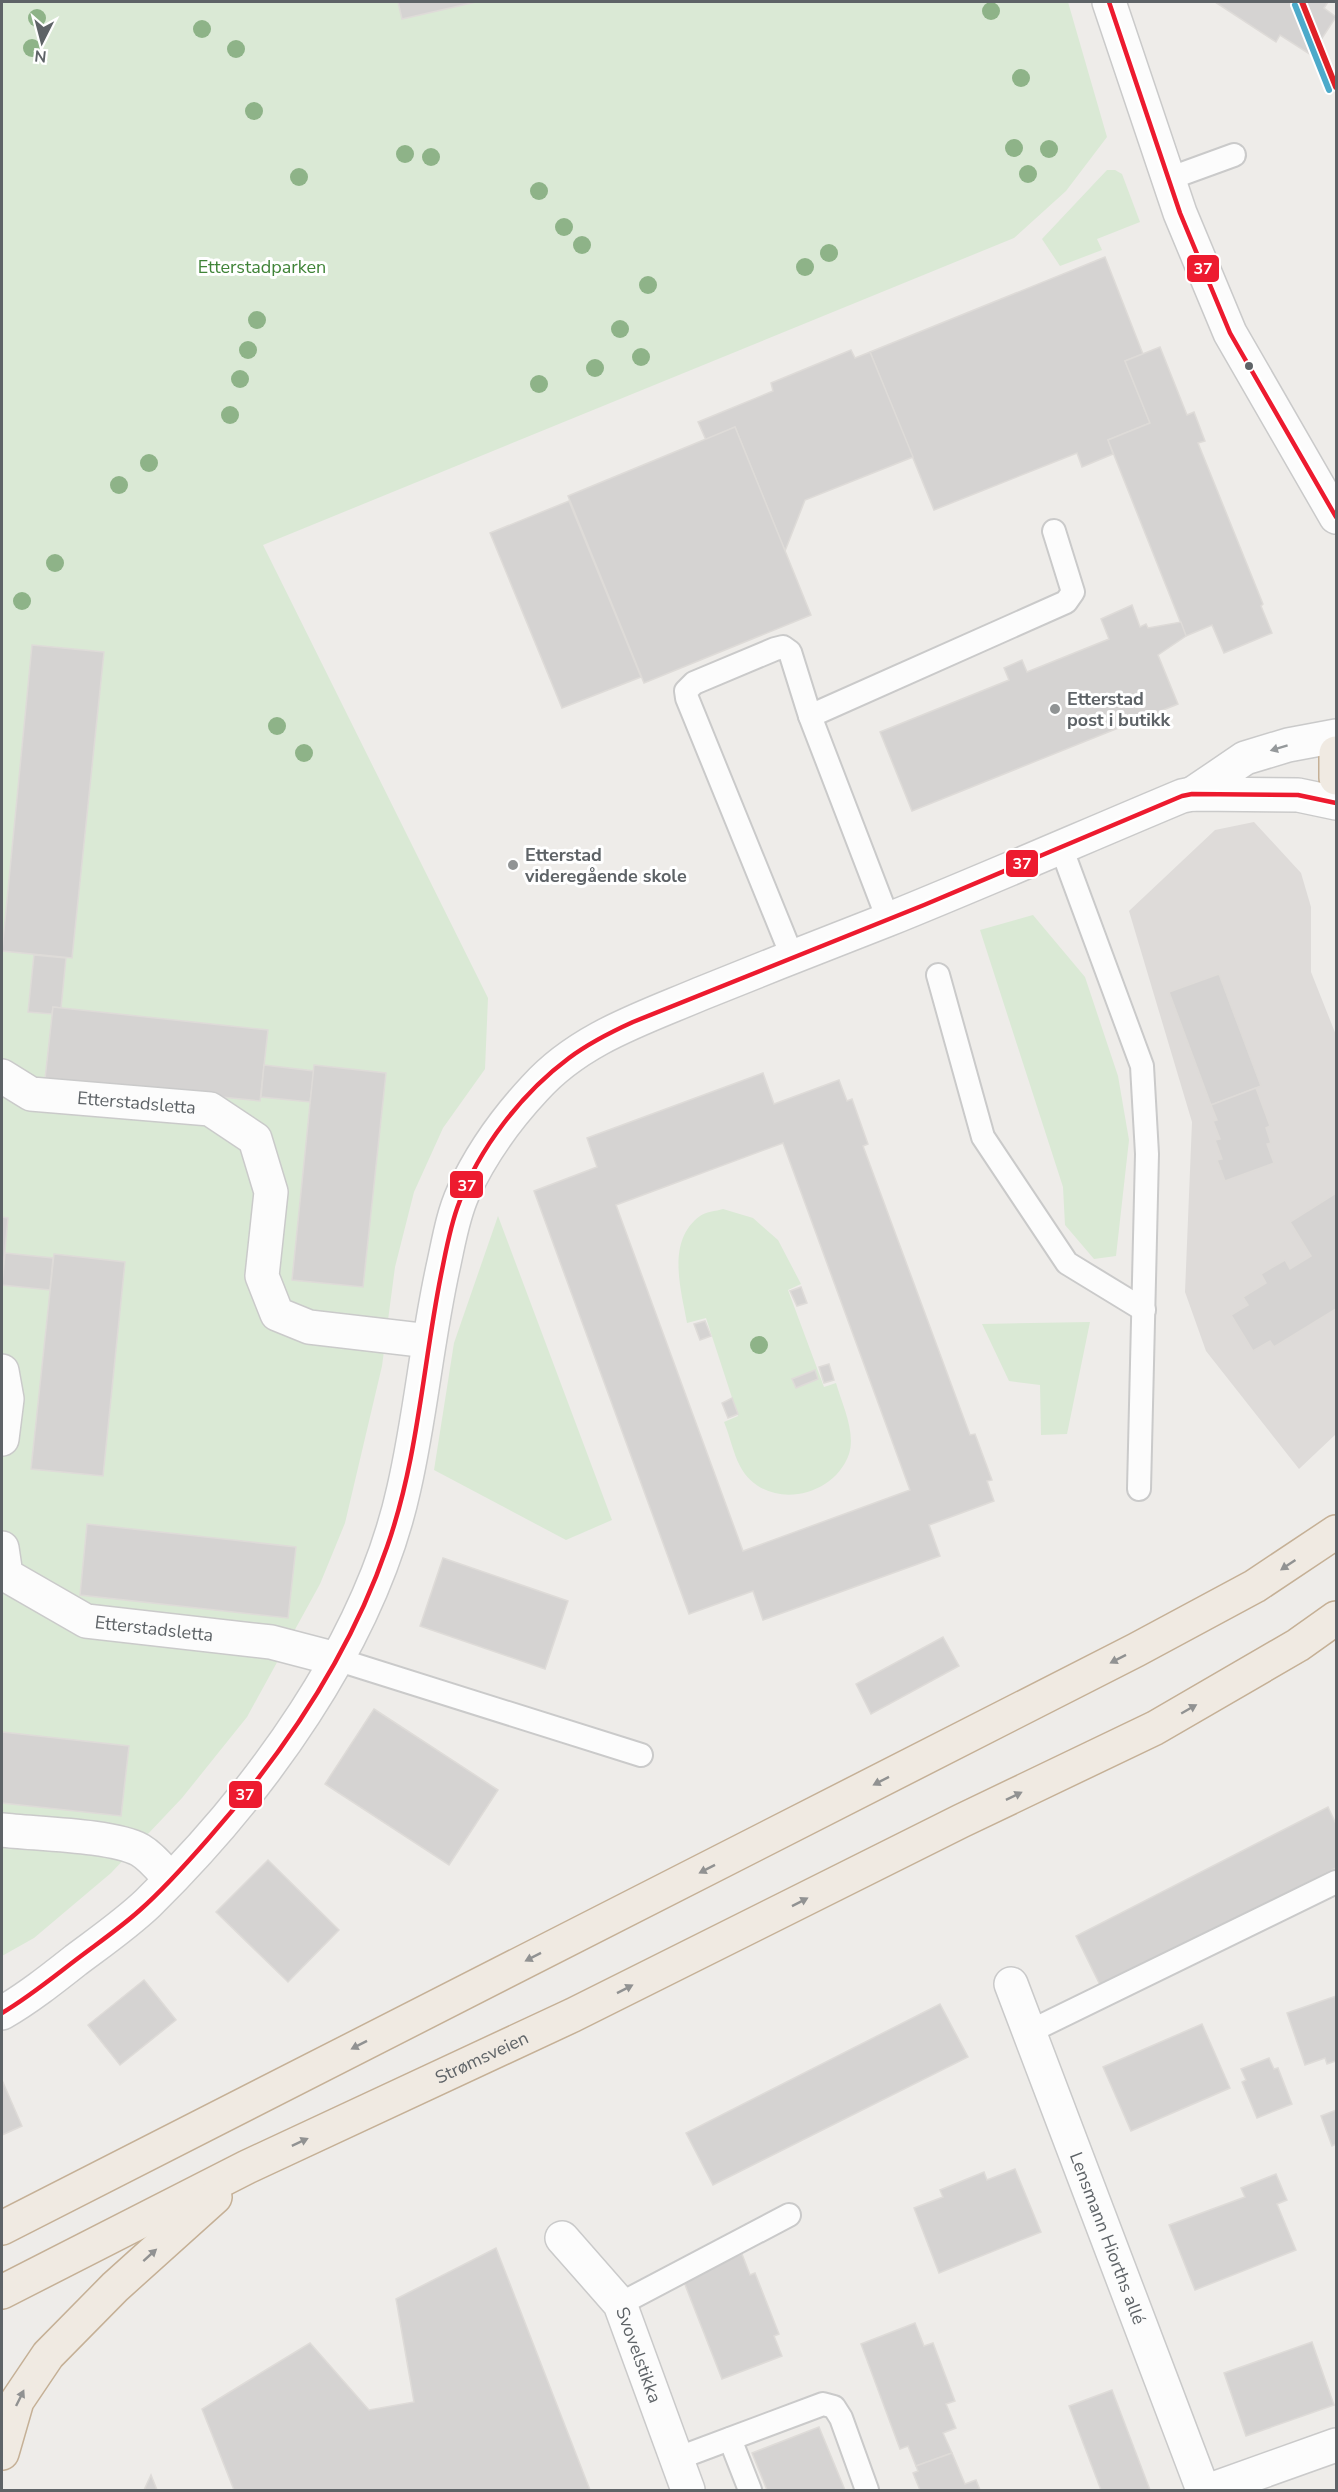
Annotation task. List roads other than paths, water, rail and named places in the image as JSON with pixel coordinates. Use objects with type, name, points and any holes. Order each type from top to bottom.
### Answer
[{"type":"highway","points":[[1336,753],[1336,778]]},
{"type":"highway","points":[[10,2221],[933,1755],[1255,1586],[1336,1532]]},
{"type":"highway","name":"Strømsveien","points":[[2,2292],[247,2167],[573,2015],[961,1821],[1155,1728],[1298,1645],[1336,1618]]},
{"type":"highway","points":[[2,2453],[18,2401],[48,2355],[115,2287],[247,2167]]},
{"type":"highway","points":[[2,2301],[41,2272]]},
{"type":"street","points":[[1108,2],[1168,179],[1230,333],[1336,517]]},
{"type":"street","points":[[2,2013],[25,2000],[145,1906],[225,1822],[279,1752],[336,1659],[362,1609],[384,1553],[403,1493],[439,1283],[461,1197],[481,1158],[504,1124],[537,1085],[567,1058],[597,1038],[792,956],[1192,794],[1245,758],[1288,745],[1336,736]]},
{"type":"street","points":[[1192,794],[1298,795],[1336,803]]},
{"type":"street","name":"Etterstadsletta","points":[[2,1076],[31,1094],[210,1109],[255,1139],[271,1192],[262,1276],[277,1314],[309,1327],[429,1341]]},
{"type":"street","points":[[2,1371],[7,1399],[2,1439]]},
{"type":"street","name":"Etterstadsletta","points":[[2,1548],[6,1575],[86,1621],[271,1642],[336,1659]]},
{"type":"street","points":[[2,1830],[119,1843],[142,1852],[155,1862],[170,1879]]},
{"type":"street","name":"Lensmann Hiorths allé","points":[[1011,1984],[1203,2490]]},
{"type":"street","name":"Svovelstikka","points":[[562,2238],[620,2304],[688,2490]]},
{"type":"street","points":[[1210,2490],[1336,2445]]},
{"type":"lane","points":[[1168,179],[1234,155]]},
{"type":"lane","points":[[810,716],[1066,602],[1073,592],[1054,531]]},
{"type":"lane","points":[[792,956],[686,691],[694,683],[783,647],[790,652],[810,716],[888,919]]},
{"type":"lane","points":[[1061,847],[1142,1066],[1148,1154],[1139,1489]]},
{"type":"lane","points":[[938,975],[983,1137],[1067,1263],[1144,1310]]},
{"type":"lane","points":[[336,1659],[641,1755]]},
{"type":"lane","points":[[1029,2032],[1336,1882]]},
{"type":"lane","points":[[620,2304],[789,2215]]},
{"type":"lane","points":[[676,2459],[823,2404],[834,2407],[841,2418],[867,2490]]},
{"type":"lane","points":[[730,2439],[750,2490]]},
{"type":"place","name":"Etterstad post i butikk","points":[[1055,709]]},
{"type":"place","name":"Etterstad videregående skole","points":[[513,865]]},
{"type":"park label","name":"Etterstadparken","points":[[262,267]]}]
